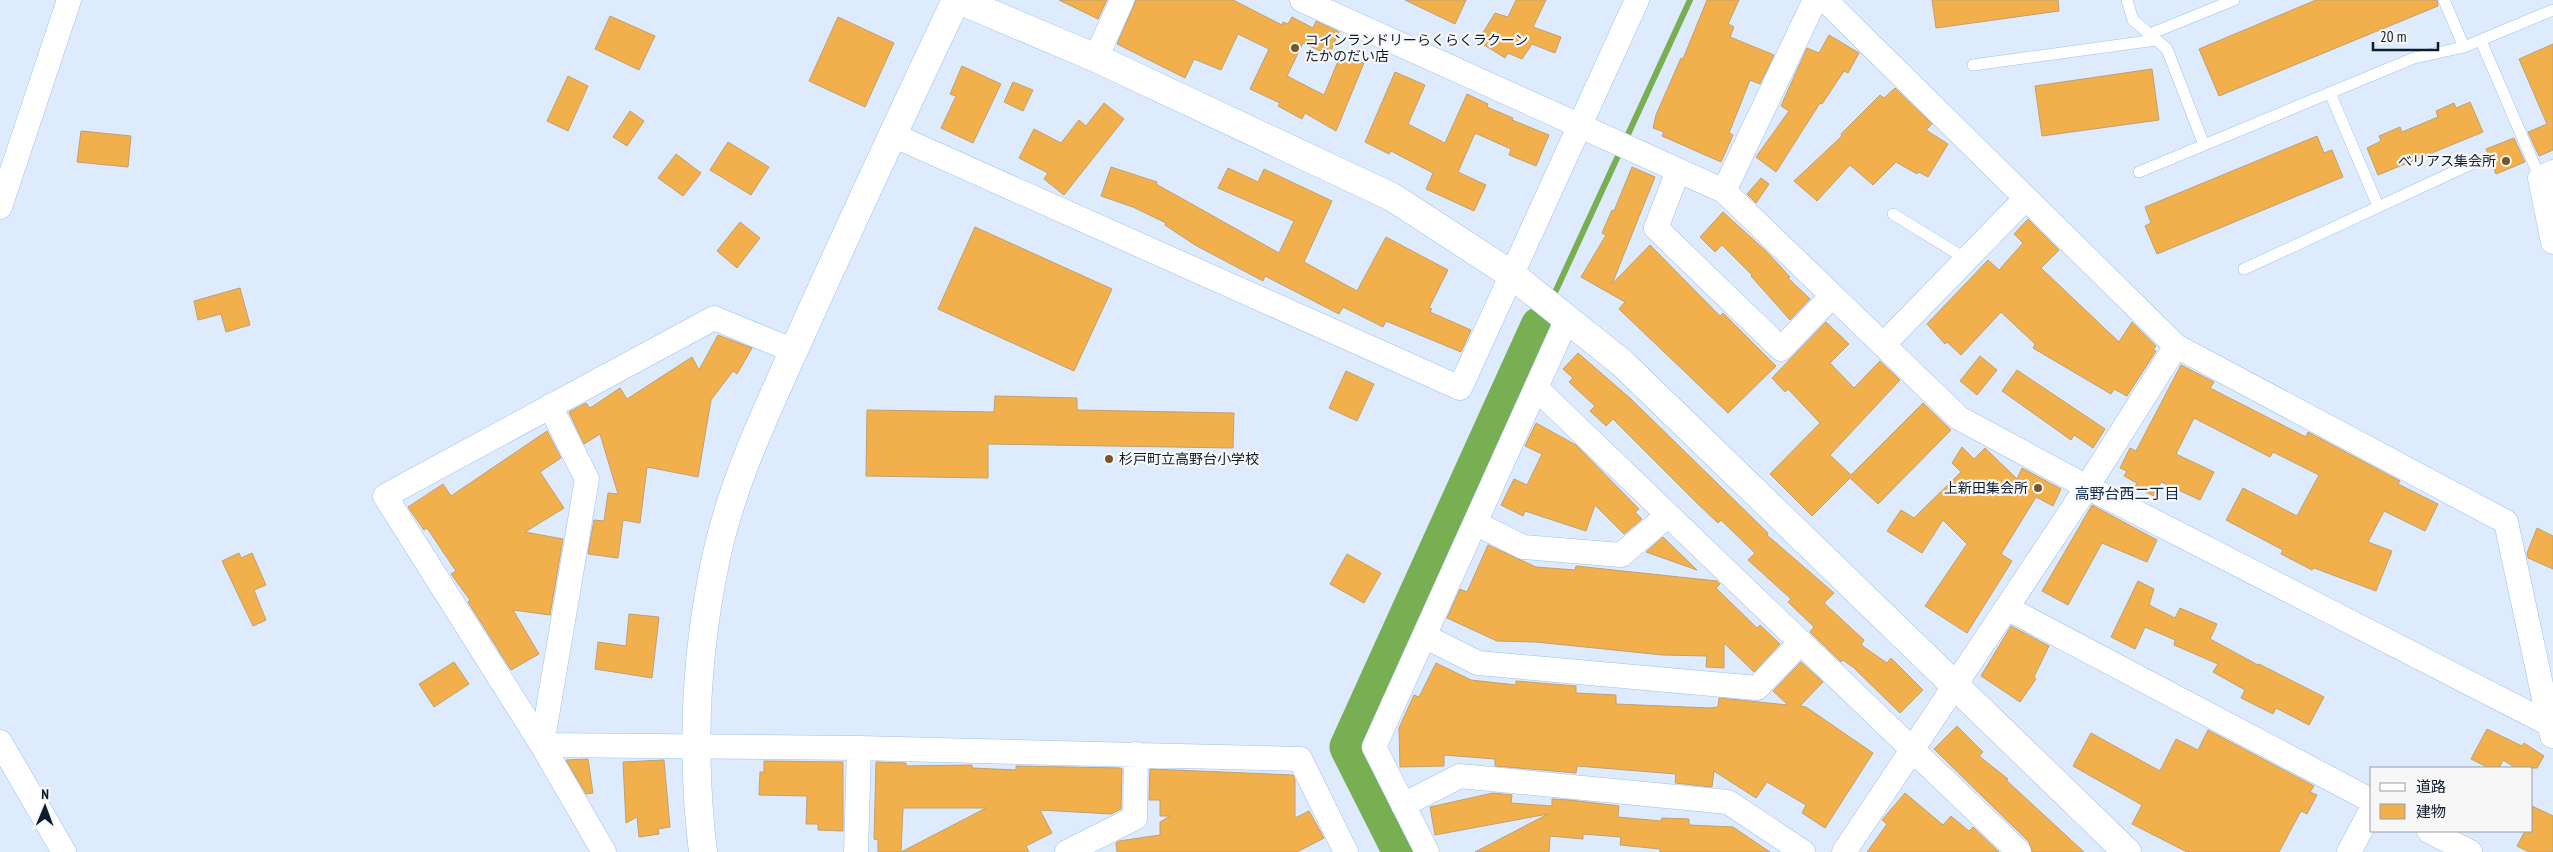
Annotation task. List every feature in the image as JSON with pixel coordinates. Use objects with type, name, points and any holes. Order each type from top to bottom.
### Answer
[{"type":"street","points":[[0,204],[69,0]]},
{"type":"street","points":[[703,852],[698,808],[695,744],[696,687],[704,620],[716,556],[736,484],[760,425],[893,134],[957,0],[1096,58],[1392,197],[1512,275],[1622,363],[1956,684],[2126,852]]},
{"type":"street","points":[[1096,58],[1122,0]]},
{"type":"street","points":[[1302,0],[1724,191],[1959,418],[2552,731]]},
{"type":"street","points":[[893,134],[1460,388],[1636,0]]},
{"type":"street","points":[[1724,191],[1815,0]]},
{"type":"street","points":[[1825,0],[2176,346],[2506,522],[2552,731]]},
{"type":"street","points":[[1678,171],[1656,228],[1781,349],[1832,296]]},
{"type":"street","points":[[2546,175],[2553,242]]},
{"type":"street","points":[[1883,345],[2026,198]]},
{"type":"street","points":[[604,852],[542,745],[384,496],[714,318],[794,351]]},
{"type":"street","points":[[1427,852],[1374,747],[1567,319]]},
{"type":"street","points":[[1844,852],[2087,487],[2176,346]]},
{"type":"street","points":[[1536,388],[2019,852]]},
{"type":"street","points":[[542,745],[587,479],[550,406]]},
{"type":"street","points":[[1475,523],[1523,548],[1621,555],[1668,515]]},
{"type":"street","points":[[2006,608],[2370,800]]},
{"type":"street","points":[[1424,636],[1478,663],[1757,688],[1801,642]]},
{"type":"street","points":[[0,742],[64,852]]},
{"type":"street","points":[[542,745],[695,744],[1300,759],[1346,852]]},
{"type":"street","points":[[856,852],[859,748]]},
{"type":"street","points":[[1068,852],[1135,818],[1136,754]]},
{"type":"street","points":[[1403,805],[1460,776],[1728,802],[1803,852]]},
{"type":"street","points":[[2349,852],[2370,813]]},
{"type":"street","points":[[2431,832],[2470,852]]},
{"type":"lane","points":[[2126,0],[2133,20],[2167,49],[2204,146]]},
{"type":"lane","points":[[1972,65],[2153,37],[2234,0]]},
{"type":"lane","points":[[2444,0],[2464,47]]},
{"type":"lane","points":[[2139,172],[2414,58],[2464,47],[2553,10]]},
{"type":"lane","points":[[2481,41],[2546,175]]},
{"type":"lane","points":[[2330,93],[2378,206]]},
{"type":"lane","points":[[2244,268],[2471,164]]},
{"type":"lane","points":[[1894,214],[1966,259]]},
{"type":"building","points":[[1059,0],[1107,0],[1098,19]]},
{"type":"building","points":[[1136,0],[1233,0],[1282,25],[1283,22],[1288,24],[1292,17],[1313,28],[1316,21],[1339,32],[1329,55],[1303,43],[1287,76],[1324,95],[1341,54],[1364,63],[1336,131],[1305,113],[1302,119],[1278,106],[1280,103],[1250,89],[1269,49],[1238,34],[1221,70],[1194,59],[1185,78],[1117,44]]},
{"type":"building","points":[[1405,0],[1466,0],[1455,24]]},
{"type":"building","points":[[1516,0],[1546,0],[1533,27],[1561,37],[1555,53],[1532,44],[1522,59],[1508,53],[1505,58],[1478,41],[1495,13],[1508,17]]},
{"type":"building","points":[[1707,0],[1739,0],[1728,24],[1734,27],[1730,37],[1774,55],[1760,84],[1750,80],[1729,133],[1733,135],[1721,162],[1662,136],[1664,132],[1653,128],[1656,115],[1681,58],[1683,59]]},
{"type":"building","points":[[1932,0],[2058,0],[2059,11],[1936,28]]},
{"type":"building","points":[[2316,0],[2437,0],[2438,6],[2219,96],[2199,49]]},
{"type":"building","points":[[610,16],[655,36],[639,70],[595,49]]},
{"type":"building","points":[[838,17],[894,43],[865,107],[809,81]]},
{"type":"building","points":[[1829,35],[1859,53],[1848,73],[1844,71],[1822,104],[1820,103],[1776,172],[1756,157],[1789,111],[1781,106],[1807,48],[1819,53]]},
{"type":"building","points":[[2553,44],[2553,150],[2539,156],[2528,132],[2547,124],[2519,59]]},
{"type":"building","points":[[962,66],[1001,84],[973,143],[941,128],[956,96],[950,94]]},
{"type":"building","points":[[2152,69],[2159,120],[2042,136],[2035,86]]},
{"type":"building","points":[[1395,72],[1425,85],[1408,124],[1445,143],[1467,94],[1488,104],[1487,107],[1513,118],[1512,120],[1549,135],[1536,166],[1509,155],[1511,149],[1475,133],[1458,172],[1486,185],[1474,211],[1426,189],[1433,173],[1391,151],[1389,154],[1365,142]]},
{"type":"building","points":[[568,76],[588,86],[568,131],[547,121]]},
{"type":"building","points":[[1013,82],[1033,90],[1023,111],[1004,102]]},
{"type":"building","points":[[1895,88],[1932,124],[1926,130],[1948,144],[1928,177],[1919,172],[1917,174],[1896,162],[1873,185],[1850,165],[1817,201],[1794,181],[1842,136],[1841,134],[1880,95],[1884,98]]},
{"type":"building","points":[[2470,102],[2483,132],[2378,175],[2367,148],[2381,141],[2379,136],[2400,127],[2402,132],[2438,117],[2436,111],[2454,103],[2456,108]]},
{"type":"building","points":[[1104,103],[1124,119],[1064,195],[1044,179],[1048,173],[1019,158],[1034,129],[1061,143],[1079,120],[1086,126]]},
{"type":"building","points":[[630,111],[644,121],[627,146],[613,137]]},
{"type":"building","points":[[81,131],[131,136],[128,167],[77,162]]},
{"type":"building","points":[[2317,136],[2324,153],[2332,150],[2343,177],[2157,254],[2145,226],[2151,223],[2145,207]]},
{"type":"building","points":[[2514,138],[2525,162],[2496,174],[2486,149]]},
{"type":"building","points":[[728,142],[769,167],[751,195],[710,170]]},
{"type":"building","points":[[676,154],[701,173],[683,196],[658,178]]},
{"type":"building","points":[[1111,167],[1157,182],[1156,184],[1279,253],[1294,221],[1218,188],[1228,168],[1258,182],[1264,169],[1332,201],[1304,262],[1357,291],[1386,237],[1448,270],[1429,308],[1432,309],[1430,312],[1471,330],[1461,352],[1386,321],[1383,327],[1343,307],[1339,314],[1265,276],[1263,281],[1195,245],[1165,225],[1166,223],[1133,207],[1101,196]]},
{"type":"building","points":[[1632,167],[1655,177],[1612,284],[1650,245],[1720,316],[1723,313],[1776,366],[1728,413],[1619,309],[1625,302],[1581,277],[1606,235],[1602,233],[1612,210],[1614,211]]},
{"type":"building","points":[[1761,178],[1769,184],[1756,203],[1747,194]]},
{"type":"building","points":[[1723,212],[1767,252],[1790,277],[1788,278],[1810,299],[1790,320],[1752,275],[1722,245],[1715,252],[1700,237]]},
{"type":"building","points":[[2028,219],[2059,250],[2041,268],[2119,342],[2132,322],[2156,346],[2153,350],[2156,351],[2127,396],[2114,389],[2111,394],[2033,348],[2035,344],[2001,312],[1961,355],[1947,342],[1945,344],[1927,324],[1988,260],[1999,270],[2023,243],[2014,234]]},
{"type":"building","points":[[740,222],[760,238],[737,268],[717,251]]},
{"type":"building","points":[[975,227],[1112,289],[1074,371],[938,309]]},
{"type":"building","points":[[240,288],[250,325],[226,332],[221,314],[198,320],[194,301]]},
{"type":"building","points":[[1826,322],[1849,344],[1830,363],[1854,388],[1880,361],[1900,380],[1830,455],[1851,475],[1923,403],[1951,430],[1878,504],[1850,478],[1812,516],[1770,474],[1820,423],[1788,389],[1785,392],[1772,378]]},
{"type":"building","points":[[718,335],[752,348],[737,374],[733,371],[711,400],[698,477],[647,467],[640,523],[623,520],[618,558],[588,554],[594,520],[604,521],[608,493],[618,494],[600,434],[584,444],[569,412],[586,403],[590,408],[620,388],[627,399],[692,357],[699,370]]},
{"type":"building","points":[[1578,353],[1631,399],[1768,533],[1767,535],[1834,593],[1824,603],[1864,640],[1861,645],[1887,663],[1891,658],[1923,690],[1900,713],[1854,668],[1843,660],[1841,662],[1810,632],[1814,627],[1788,602],[1791,599],[1748,560],[1755,553],[1721,520],[1718,523],[1613,419],[1606,426],[1590,411],[1595,406],[1569,382],[1573,378],[1563,369]]},
{"type":"building","points":[[1980,356],[1997,370],[1977,395],[1960,381]]},
{"type":"building","points":[[2181,365],[2214,382],[2210,388],[2306,437],[2308,432],[2400,481],[2398,484],[2438,504],[2425,531],[2384,511],[2368,542],[2392,551],[2376,591],[2314,568],[2312,570],[2281,554],[2283,550],[2226,520],[2243,488],[2297,516],[2319,475],[2273,452],[2270,457],[2194,418],[2176,454],[2214,472],[2200,500],[2161,482],[2154,496],[2135,487],[2137,483],[2124,476],[2127,471],[2120,468],[2130,448],[2136,451]]},
{"type":"building","points":[[2017,370],[2105,429],[2093,448],[2074,435],[2071,440],[2002,391]]},
{"type":"building","points":[[1346,371],[1374,384],[1357,421],[1329,408]]},
{"type":"building","points":[[995,396],[1077,398],[1077,410],[1234,413],[1233,448],[988,444],[988,478],[866,476],[867,410],[994,412]]},
{"type":"building","points":[[1536,423],[1576,445],[1639,509],[1635,512],[1642,519],[1624,534],[1595,505],[1586,531],[1525,511],[1523,516],[1501,505],[1514,479],[1527,485],[1542,454],[1525,446]]},
{"type":"building","points":[[547,431],[561,458],[540,472],[564,508],[525,532],[563,539],[550,615],[513,610],[539,654],[511,670],[468,602],[470,600],[451,574],[456,571],[427,528],[424,530],[408,507],[443,484],[451,496]]},
{"type":"building","points":[[1962,447],[1974,459],[1985,448],[2017,479],[2022,468],[2061,489],[2053,506],[2036,497],[2001,554],[2012,561],[1967,633],[1925,606],[1967,544],[1943,520],[1922,553],[1887,531],[1901,510],[1914,518],[1961,472],[1952,463]]},
{"type":"building","points":[[2092,505],[2157,540],[2147,562],[2102,543],[2068,605],[2042,591]]},
{"type":"building","points":[[2537,528],[2553,536],[2553,569],[2528,558],[2527,553]]},
{"type":"building","points":[[1663,537],[1697,570],[1646,552]]},
{"type":"building","points":[[1488,545],[1536,567],[1575,570],[1576,566],[1717,581],[1720,584],[1716,588],[1757,628],[1760,625],[1780,644],[1754,672],[1724,643],[1724,668],[1706,667],[1707,656],[1663,655],[1536,642],[1497,641],[1447,618],[1460,589],[1467,592]]},
{"type":"building","points":[[239,553],[241,558],[252,553],[266,585],[254,590],[266,620],[253,626],[222,561]]},
{"type":"building","points":[[1347,554],[1381,573],[1364,603],[1330,584]]},
{"type":"building","points":[[2138,581],[2154,589],[2149,605],[2175,618],[2180,608],[2217,624],[2210,639],[2324,697],[2309,725],[2276,708],[2273,714],[2241,698],[2245,690],[2213,672],[2218,664],[2174,645],[2175,640],[2145,627],[2135,649],[2111,637]]},
{"type":"building","points":[[629,614],[659,617],[652,678],[595,669],[598,642],[626,646]]},
{"type":"building","points":[[2011,626],[2049,646],[2034,677],[2036,679],[2020,702],[1981,676]]},
{"type":"building","points":[[454,662],[469,684],[434,707],[419,684]]},
{"type":"building","points":[[1801,662],[1823,682],[1800,706],[1806,707],[1873,753],[1825,828],[1802,813],[1806,805],[1767,782],[1756,798],[1714,771],[1712,787],[1675,783],[1676,774],[1577,766],[1576,773],[1495,766],[1495,759],[1444,755],[1444,766],[1400,767],[1399,728],[1414,695],[1419,697],[1436,663],[1471,680],[1516,685],[1516,681],[1576,686],[1576,693],[1616,695],[1616,704],[1710,708],[1718,707],[1719,698],[1788,705],[1773,691]]},
{"type":"building","points":[[1957,726],[1983,752],[1979,756],[2008,779],[2006,780],[2084,852],[2032,852],[2029,842],[1934,749]]},
{"type":"building","points":[[2487,729],[2522,746],[2524,743],[2544,756],[2537,768],[2514,767],[2503,760],[2500,767],[2487,767],[2471,759]]},
{"type":"building","points":[[2208,730],[2314,786],[2310,792],[2317,795],[2307,814],[2301,811],[2279,852],[2187,852],[2132,824],[2142,805],[2073,766],[2091,733],[2160,771],[2176,739],[2198,750]]},
{"type":"building","points":[[588,759],[593,793],[586,794],[566,760]]},
{"type":"building","points":[[664,760],[670,827],[658,829],[659,834],[639,837],[637,817],[626,823],[623,762]]},
{"type":"building","points":[[764,761],[843,762],[843,831],[818,830],[818,824],[806,824],[807,796],[759,795],[760,772],[764,772]]},
{"type":"building","points":[[876,762],[906,763],[906,766],[972,765],[972,768],[1016,770],[1016,766],[1120,768],[1122,769],[1121,809],[1111,814],[1040,810],[1052,833],[1026,846],[1029,852],[901,852],[878,852],[878,840],[874,839]],"holes":[[[903,808],[986,808],[901,852]]]},
{"type":"building","points":[[1150,769],[1293,775],[1295,780],[1295,818],[1309,811],[1324,838],[1297,852],[1117,852],[1116,843],[1119,841],[1160,835],[1160,822],[1170,816],[1160,816],[1160,800],[1149,800]]},
{"type":"building","points":[[1493,793],[1512,795],[1511,803],[1552,806],[1552,799],[1570,800],[1619,806],[1618,817],[1661,821],[1662,818],[1689,819],[1689,825],[1733,827],[1770,852],[1660,852],[1660,849],[1620,845],[1621,837],[1583,834],[1583,839],[1550,836],[1549,852],[1475,852],[1548,814],[1435,835],[1430,807]]},
{"type":"building","points":[[1905,793],[1943,825],[1951,816],[1969,831],[1973,827],[1999,852],[1867,852],[1887,824],[1882,820]]},
{"type":"building","points":[[2533,806],[2553,816],[2553,852],[2529,852],[2517,846],[2524,832],[2533,832]]},
{"type":"waterway","points":[[1552,299],[1690,0]]},
{"type":"waterway","points":[[1540,326],[1547,310]]},
{"type":"waterway","points":[[1402,852],[1349,747],[1540,326]]},
{"type":"place","name":"コインランドリーらくらくラクーン たかのだい店","points":[[1295,48]]},
{"type":"place","name":"べリアス集会所","points":[[2506,161]]},
{"type":"place","name":"杉戸町立高野台小学校","points":[[1109,459]]},
{"type":"place","name":"上新田集会所","points":[[2038,488]]},
{"type":"district","name":"高野台西二丁目","points":[[2127,494]]}]
